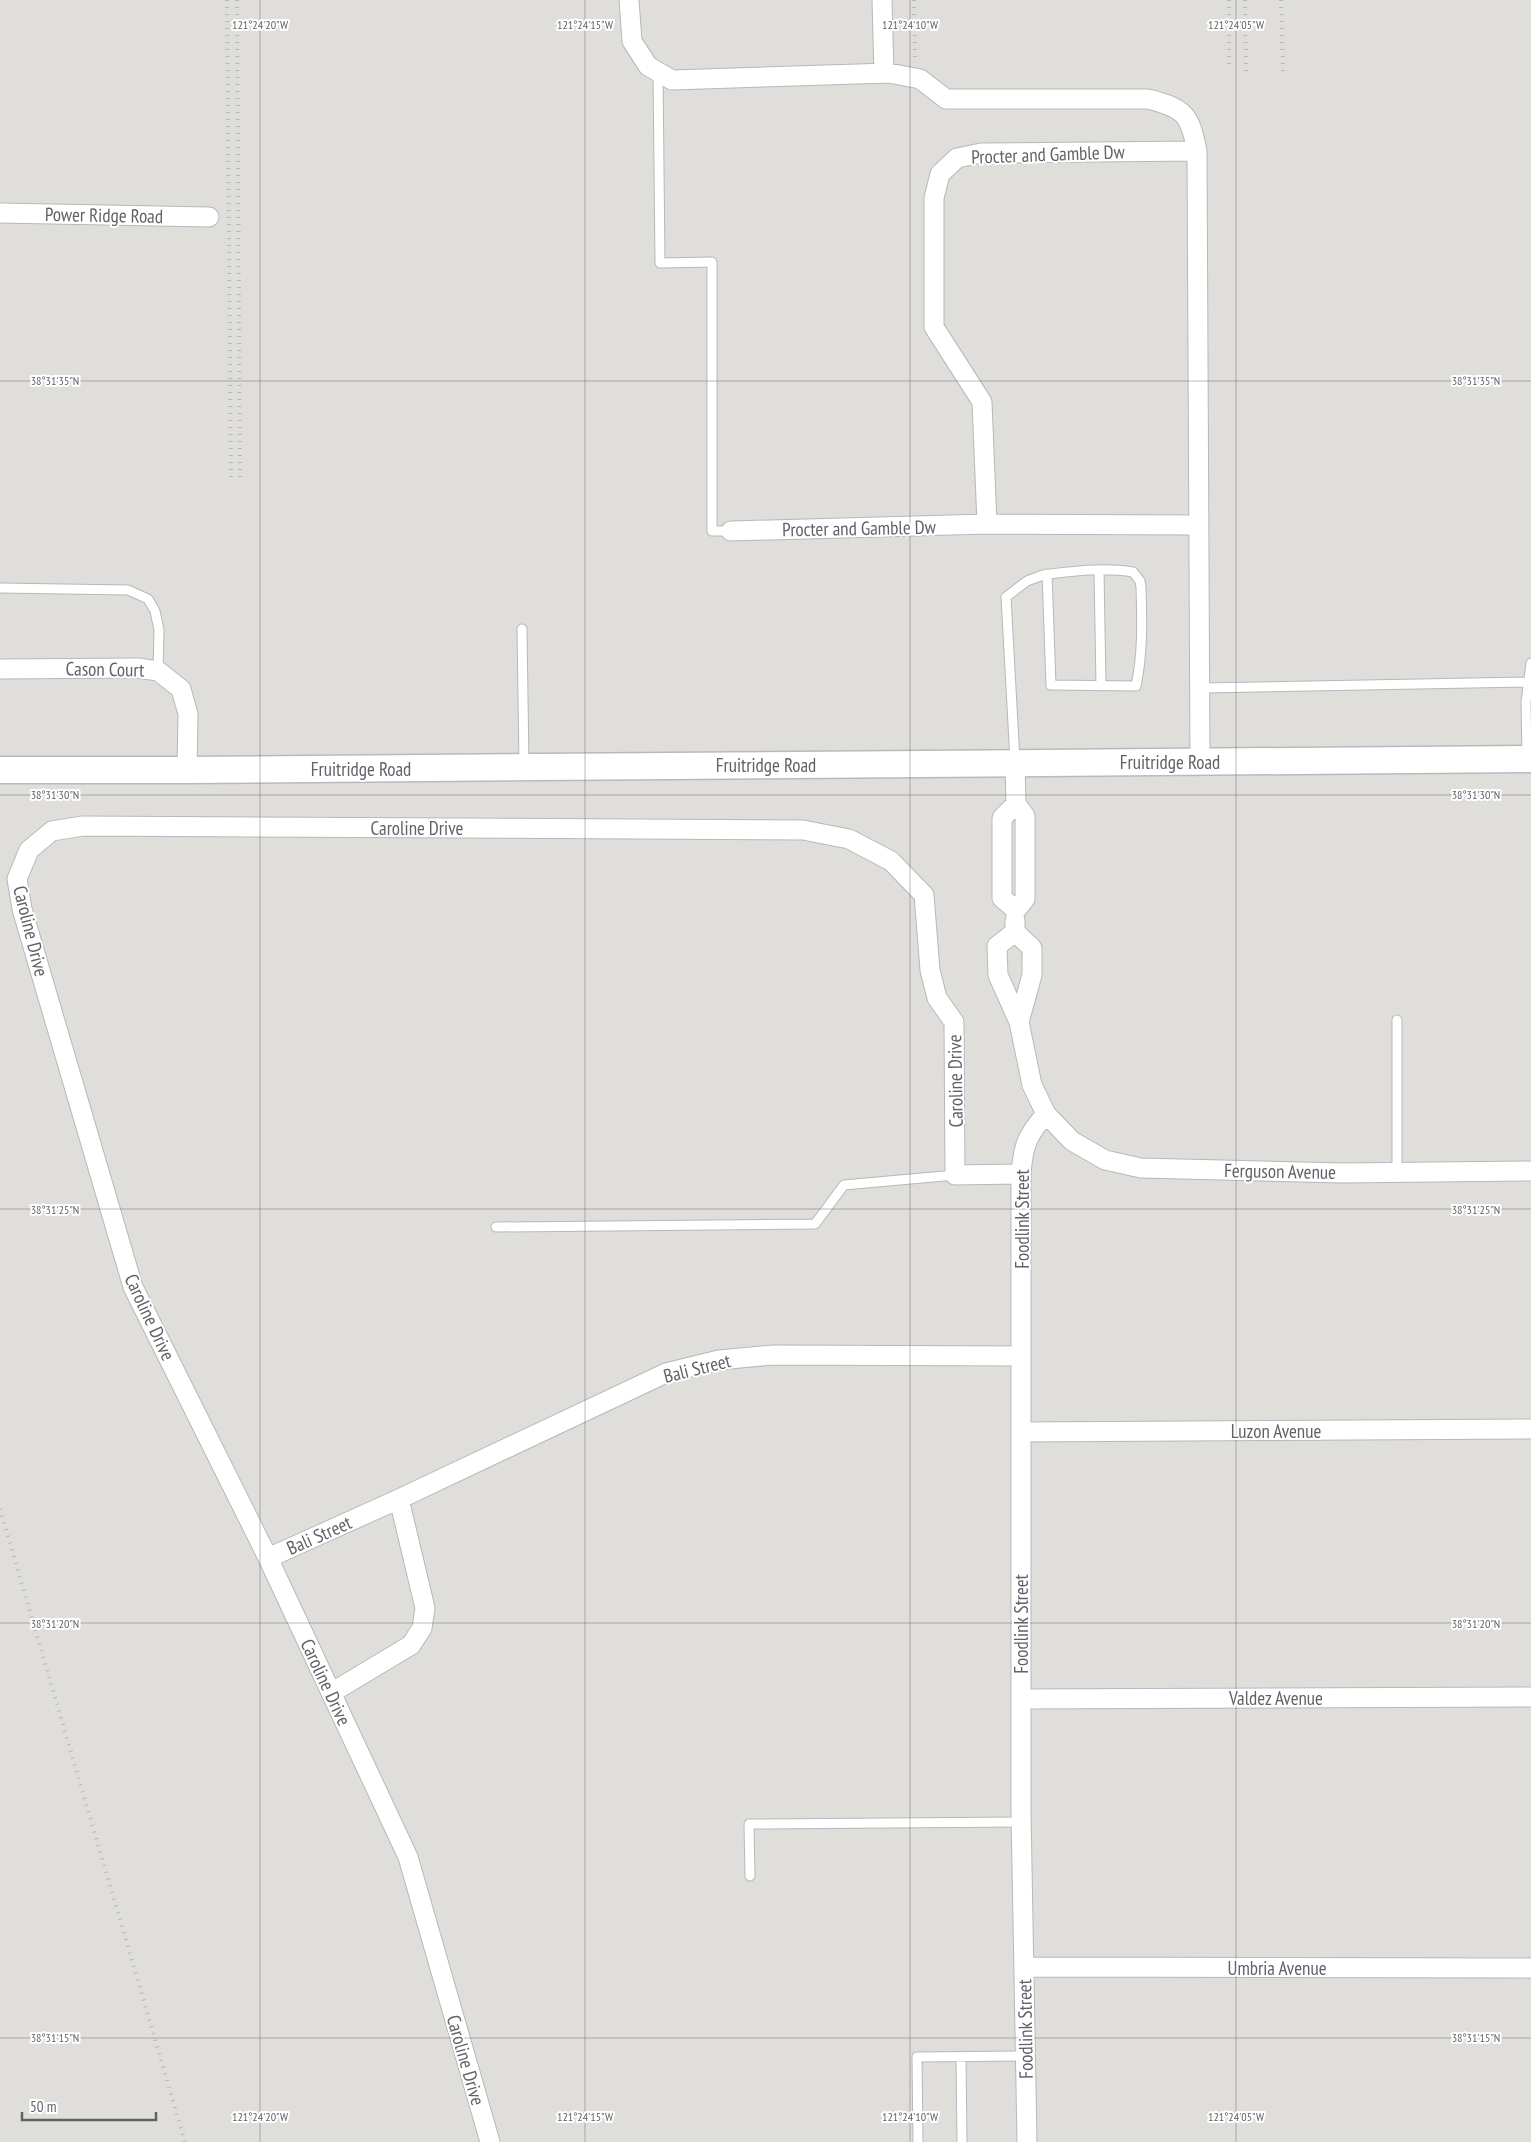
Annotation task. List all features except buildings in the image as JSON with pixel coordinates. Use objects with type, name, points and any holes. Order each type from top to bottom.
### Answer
[{"type":"main road","name":"Fruitridge Road","points":[[0,770],[1529,759]]},
{"type":"street","points":[[629,0],[632,41],[648,66],[672,80],[884,73],[920,79],[946,99],[1148,99],[1174,106],[1192,125],[1197,151],[1200,762]]},
{"type":"street","points":[[882,0],[884,73]]},
{"type":"street","name":"Procter and Gamble Dw","points":[[987,524],[982,402],[934,326],[934,198],[940,174],[957,158],[981,153],[1197,151]]},
{"type":"street","name":"Power Ridge Road","points":[[0,213],[209,217]]},
{"type":"street","name":"Procter and Gamble Dw","points":[[731,531],[987,524],[1199,526]]},
{"type":"street","name":"Cason Court","points":[[0,669],[138,668],[158,671],[181,689],[188,714],[187,770]]},
{"type":"street","points":[[1015,764],[1016,804],[1026,816],[1024,898],[1016,910],[1015,932],[1032,948],[1032,976],[1019,1022]]},
{"type":"street","name":"Caroline Drive","points":[[490,2142],[408,1857],[268,1558],[137,1295],[126,1268],[22,909],[17,879],[29,850],[52,831],[83,826],[803,830],[849,839],[891,861],[924,895],[930,970],[937,998],[954,1022],[955,1175]]},
{"type":"street","name":"Ferguson Avenue","points":[[1015,932],[997,946],[998,975],[1019,1022],[1032,1085],[1046,1114],[1072,1141],[1105,1160],[1141,1168],[1396,1172],[1531,1171]]},
{"type":"street","name":"Foodlink Street","points":[[1027,2142],[1021,1699],[1021,1174],[1022,1152],[1031,1131],[1046,1114]]},
{"type":"street","points":[[955,1175],[1021,1174]]},
{"type":"street","name":"Bali Street","points":[[268,1558],[666,1373],[719,1360],[773,1354],[1022,1356]]},
{"type":"street","name":"Luzon Avenue","points":[[1021,1432],[1531,1429]]},
{"type":"street","points":[[331,1693],[411,1645],[422,1628],[425,1608],[398,1499]]},
{"type":"street","name":"Valdez Avenue","points":[[1021,1699],[1531,1697]]},
{"type":"street","name":"Umbria Avenue","points":[[1024,1967],[1531,1968]]},
{"type":"lane","points":[[658,72],[660,263],[712,262],[712,530],[731,531]]},
{"type":"lane","points":[[1015,764],[1006,597],[1027,581],[1047,574],[1098,570],[1133,572],[1138,576],[1141,587],[1143,640],[1136,686],[1051,685],[1047,574]]},
{"type":"lane","points":[[1098,570],[1101,686]]},
{"type":"lane","points":[[0,588],[128,590],[148,599],[155,611],[159,630],[158,671]]},
{"type":"lane","points":[[522,629],[524,767]]},
{"type":"lane","points":[[1529,759],[1526,702],[1531,663]]},
{"type":"lane","points":[[1200,688],[1528,682]]},
{"type":"lane","points":[[1396,1020],[1396,1172]]},
{"type":"lane","points":[[496,1227],[815,1224],[844,1184],[955,1175]]},
{"type":"lane","points":[[750,1876],[749,1824],[1022,1822]]},
{"type":"lane","points":[[918,2142],[917,2058],[1025,2056]]},
{"type":"lane","points":[[961,2057],[962,2142]]},
{"type":"shaded area","points":[[0,0],[1531,0],[1531,2142],[0,2142]]},
{"type":"railway","points":[[227,0],[231,480]]},
{"type":"railway","points":[[237,0],[240,480]]},
{"type":"railway","points":[[914,0],[915,58]]},
{"type":"railway","points":[[1229,0],[1229,70]]},
{"type":"railway","points":[[1245,0],[1246,73]]},
{"type":"railway","points":[[1281,0],[1283,71]]},
{"type":"railway","points":[[0,1509],[185,2142]]}]
